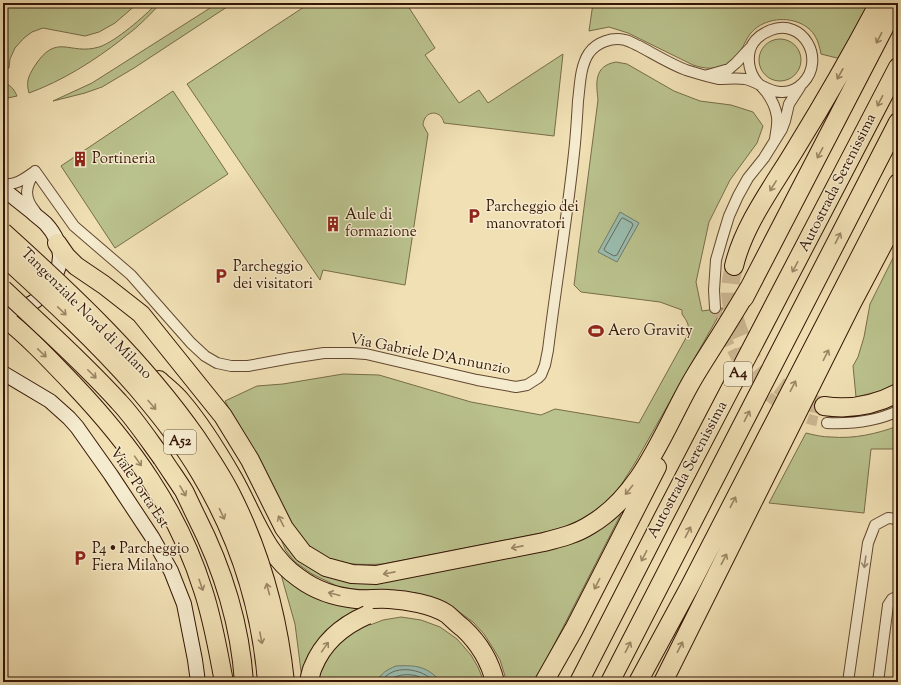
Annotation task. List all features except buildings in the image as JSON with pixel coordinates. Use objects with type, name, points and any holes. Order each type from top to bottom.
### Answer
[{"type":"highway","points":[[734,266],[741,242],[754,217],[838,77],[879,3]]},
{"type":"highway","points":[[544,682],[574,629],[897,3]]},
{"type":"highway","name":"Autostrada Serenissima","points":[[579,682],[898,67]]},
{"type":"highway","name":"Autostrada Serenissima","points":[[610,682],[898,122]]},
{"type":"highway","points":[[638,682],[690,586],[898,183]]},
{"type":"highway","points":[[663,682],[852,303],[898,216]]},
{"type":"highway","name":"Tangenziale Nord di Milano","points":[[3,232],[107,330],[128,353],[169,401],[216,468],[242,517],[259,560],[274,612],[280,642],[285,682]]},
{"type":"highway","points":[[57,244],[73,263],[141,314],[223,416],[250,460],[284,528],[303,553],[326,567],[352,574],[376,575],[544,542],[576,532],[590,526],[603,517],[640,476],[689,385],[749,288]]},
{"type":"highway","name":"Tangenziale Nord di Milano","points":[[3,256],[59,308],[120,369],[170,428],[200,472],[225,519],[244,568],[258,618],[268,682]]},
{"type":"highway","points":[[3,289],[92,374],[120,403],[140,427],[184,491],[212,549],[224,582],[240,646],[244,682]]},
{"type":"highway","points":[[3,317],[15,326],[84,396],[130,449],[162,496],[188,548],[204,590],[212,620],[224,682]]},
{"type":"highway","points":[[128,353],[180,400],[207,435],[234,479],[262,534],[278,560],[288,569],[299,578],[320,590],[356,599],[381,611],[401,610],[424,612],[447,621],[466,632],[481,650],[488,662],[495,682]]},
{"type":"highway","points":[[825,414],[835,407],[848,407],[877,403],[898,393]]},
{"type":"highway","points":[[644,682],[690,586]]},
{"type":"highway","points":[[309,682],[313,666],[328,642],[370,607]]},
{"type":"highway","points":[[550,682],[574,629]]},
{"type":"street","points":[[706,76],[728,69],[740,59],[758,38],[765,32],[774,29],[784,28],[793,30],[808,42],[812,51],[812,70],[789,104],[782,129],[764,158],[748,178],[729,216],[716,260],[714,290],[715,308]]},
{"type":"street","name":"Via Gabriele D'Annunzio","points":[[35,171],[74,226],[131,275],[190,343],[217,363],[230,366],[248,366],[324,353],[352,352],[509,387],[522,387],[538,378],[541,375],[545,365],[574,152],[580,82],[585,60],[594,47],[613,39],[626,40],[682,68],[721,79],[745,79],[761,86]]},
{"type":"street","points":[[752,46],[749,64],[753,76],[767,92],[778,118],[775,139]]},
{"type":"street","points":[[761,86],[777,92],[785,92],[800,86]]},
{"type":"street","points":[[3,184],[15,184],[35,171]]},
{"type":"street","points":[[3,309],[25,307],[41,296],[56,274],[60,260],[55,237],[32,207],[27,196],[30,179],[35,171]]},
{"type":"street","points":[[3,189],[45,223]]},
{"type":"street","name":"Viale Porta Est","points":[[3,373],[60,408],[77,427],[152,537],[171,571],[184,604],[198,682]]},
{"type":"street","points":[[825,414],[844,424],[866,422],[898,411]]},
{"type":"street","points":[[848,682],[868,543],[875,525],[888,518],[898,519]]},
{"type":"street","points":[[878,682],[888,605],[892,599],[898,596]]},
{"type":"green space","points":[[3,3],[138,3],[115,23],[99,32],[85,36],[43,28],[32,32],[15,48],[10,59],[9,68],[3,69]]},
{"type":"green space","points":[[157,3],[161,3],[148,17],[100,55],[54,83],[29,93],[28,80],[30,74],[42,56],[50,50],[57,47],[89,49],[106,44],[130,28]]},
{"type":"green space","points":[[218,3],[233,3],[134,68],[102,87],[53,101],[92,83]]},
{"type":"green space","points":[[310,3],[406,3],[435,48],[425,55],[459,103],[479,90],[488,103],[563,54],[554,136],[444,123],[440,115],[433,113],[426,116],[423,125],[428,134],[405,285],[323,270],[320,280],[187,84]]},
{"type":"green space","points":[[593,3],[871,3],[841,59],[821,54],[814,34],[803,24],[790,20],[777,20],[770,21],[757,27],[748,37],[738,55],[732,62],[724,66],[710,68],[693,65],[628,33],[609,27],[589,31]]},
{"type":"green space","points":[[776,39],[784,39],[792,42],[798,48],[801,60],[798,72],[792,78],[784,81],[776,81],[768,78],[762,72],[759,64],[759,56],[762,48],[768,42]]},
{"type":"green space","points":[[616,62],[627,64],[674,91],[700,101],[731,105],[753,112],[763,126],[757,143],[730,180],[709,222],[696,282],[702,311],[723,308],[635,463],[619,488],[600,507],[575,524],[541,533],[383,564],[352,564],[337,562],[323,557],[304,541],[287,518],[225,401],[257,386],[283,384],[343,374],[379,375],[471,402],[541,415],[555,409],[639,423],[687,336],[688,324],[682,314],[682,310],[660,302],[581,292],[574,285],[598,100],[597,81],[600,71],[604,67]]},
{"type":"green space","points":[[3,83],[12,87],[17,96],[3,99]]},
{"type":"green space","points":[[173,91],[228,174],[115,248],[61,166]]},
{"type":"green space","points":[[898,248],[898,382],[880,391],[856,397],[853,366],[858,357],[864,337],[870,304]]},
{"type":"green space","points":[[898,426],[898,449],[871,449],[864,513],[769,503],[806,433],[824,437],[857,437],[873,434]]},
{"type":"green space","points":[[618,511],[621,514],[535,682],[506,682],[500,660],[484,634],[473,622],[448,604],[416,593],[353,589],[337,586],[312,574],[295,562],[286,551],[280,537],[294,552],[395,578]]},
{"type":"green space","points":[[280,571],[364,607],[370,625],[383,620],[401,617],[421,620],[440,627],[457,639],[471,655],[484,682],[441,682],[434,675],[380,676],[376,682],[299,682],[302,679],[295,624]]},
{"type":"water","points":[[620,212],[639,223],[617,262],[598,252]]},
{"type":"water","points":[[396,666],[415,666],[421,668],[431,673],[441,682],[376,682],[384,672]]},
{"type":"tunnel","points":[[734,266],[730,290],[733,314],[745,346],[756,364],[775,383],[793,395],[814,404],[824,406]]},
{"type":"tunnel","points":[[715,308],[735,356],[741,367],[757,386],[778,403],[800,416],[827,423]]},
{"type":"place","name":"Portineria","points":[[80,159]]},
{"type":"place","name":"Parcheggio dei manovratori","points":[[474,216]]},
{"type":"place","name":"Aule di formazione","points":[[333,224]]},
{"type":"place","name":"Parcheggio dei visitatori","points":[[221,276]]},
{"type":"place","name":"Aero Gravity","points":[[596,331]]},
{"type":"place","name":"P4 • Parcheggio Fiera Milano","points":[[80,558]]}]
